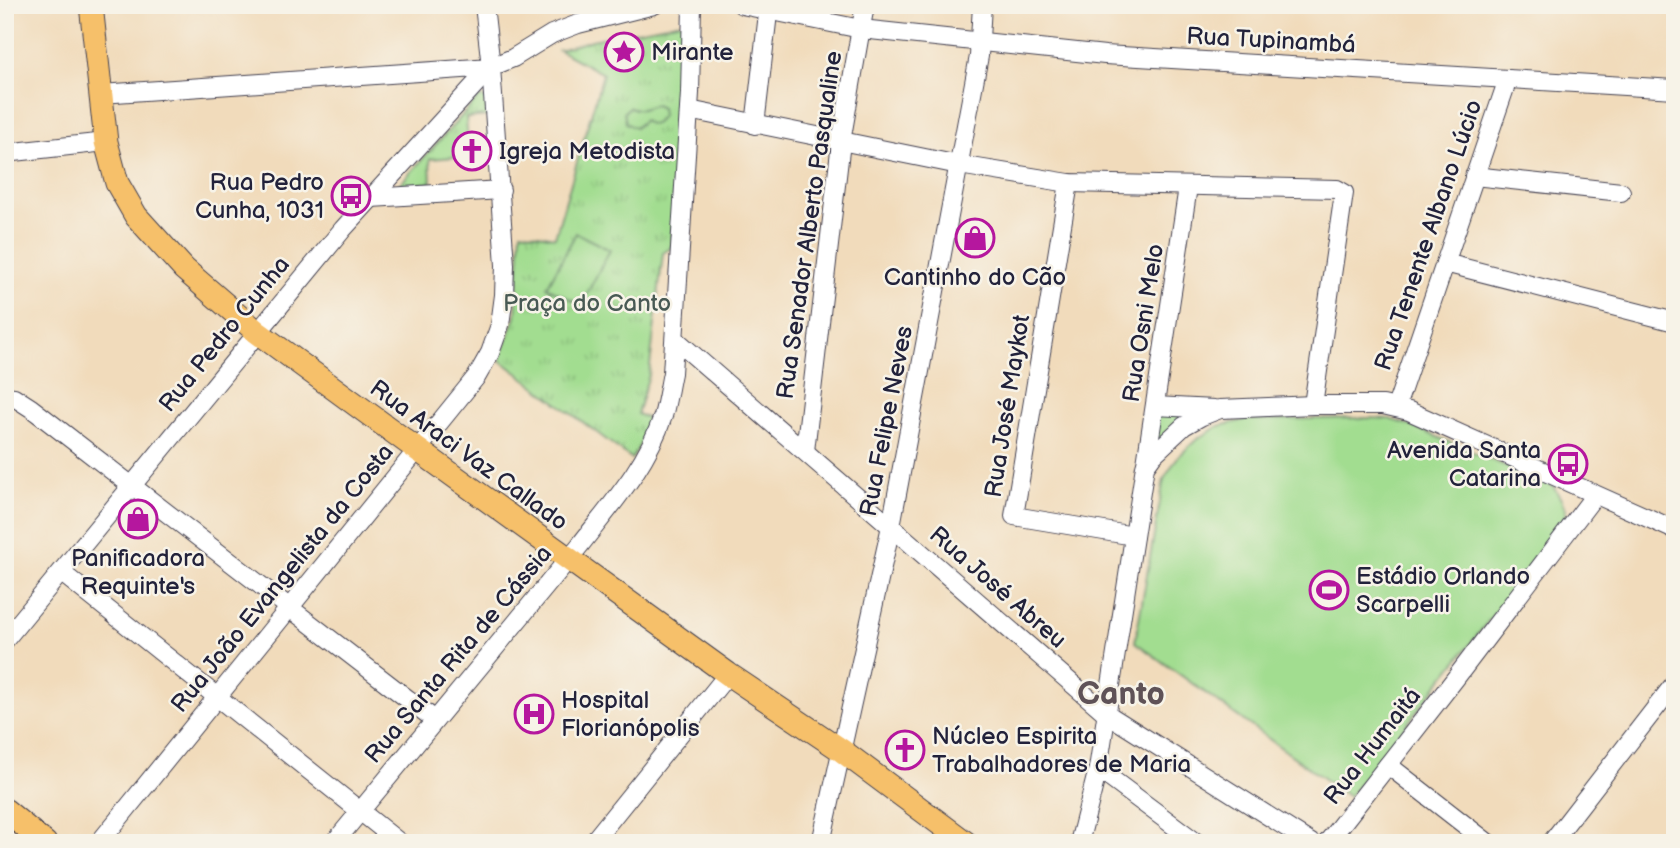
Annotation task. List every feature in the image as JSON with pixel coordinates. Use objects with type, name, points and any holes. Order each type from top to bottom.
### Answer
[{"type":"main road","name":"Rua Araci Vaz Callado","points":[[91,5],[106,142],[117,183],[136,216],[184,269],[257,332],[728,674],[841,750],[966,843]]},
{"type":"main road","points":[[5,810],[45,843]]},
{"type":"street","name":"Rua João Evangelista da Costa","points":[[99,843],[418,450],[477,376],[490,353],[500,325],[505,265],[484,5]]},
{"type":"street","points":[[101,94],[491,67],[513,58],[552,34],[578,24],[653,5]]},
{"type":"street","name":"Rua Santa Rita de Cássia","points":[[334,843],[569,559],[615,501],[650,446],[668,396],[676,339],[692,5]]},
{"type":"street","name":"Rua Tupinambá","points":[[742,5],[768,8],[861,29],[1105,55],[1675,89]]},
{"type":"street","name":"Rua Senador Alberto Pasqualine","points":[[805,451],[841,142],[865,5]]},
{"type":"street","name":"Rua Felipe Neves","points":[[821,843],[891,526],[981,43],[982,5]]},
{"type":"street","points":[[755,125],[768,8]]},
{"type":"street","name":"Rua Pedro Cunha","points":[[5,640],[257,332],[371,198],[491,67]]},
{"type":"street","name":"Rua Tenente Albano Lúcio","points":[[1396,407],[1508,79]]},
{"type":"street","points":[[689,110],[959,165],[1069,183],[1337,188],[1343,193],[1313,405]]},
{"type":"street","points":[[5,153],[106,142]]},
{"type":"street","points":[[1474,176],[1621,192]]},
{"type":"street","name":"Rua José Maykot","points":[[1069,183],[1014,516],[1134,536]]},
{"type":"street","name":"Rua Osni Melo","points":[[1145,466],[1188,187]]},
{"type":"street","points":[[371,198],[501,190]]},
{"type":"street","points":[[1445,263],[1671,318]]},
{"type":"street","name":"Rua José Abreu","points":[[676,339],[1107,714],[1311,843]]},
{"type":"street","points":[[8,393],[435,720]]},
{"type":"street","points":[[1155,406],[1220,409],[1313,405],[1396,407],[1675,530]]},
{"type":"street","points":[[1079,843],[1098,769],[1145,466],[1184,426],[1220,409]]},
{"type":"street","name":"Rua Humaitá","points":[[1327,843],[1595,495]]},
{"type":"street","points":[[62,573],[400,843]]},
{"type":"street","points":[[592,843],[728,674]]},
{"type":"street","points":[[1551,843],[1675,683]]},
{"type":"street","points":[[1388,765],[1488,843]]},
{"type":"street","points":[[1098,769],[1197,843]]},
{"type":"green space","name":"Praça do Canto","points":[[681,22],[686,25],[671,248],[663,253],[649,375],[637,414],[653,421],[632,459],[500,360],[516,316],[521,231],[555,237],[603,74],[559,50],[592,40]]},
{"type":"green space","points":[[479,97],[486,99],[487,116],[466,118],[468,143],[454,144],[455,157],[430,159],[431,183],[399,185]]},
{"type":"green space","points":[[655,105],[661,108],[662,116],[655,124],[644,120],[635,128],[626,123],[624,112],[630,107],[641,109]]},
{"type":"green space","points":[[576,233],[610,250],[581,305],[547,287]]},
{"type":"green space","points":[[1158,411],[1190,413],[1151,450]]},
{"type":"green space","name":"Estádio Orlando Scarpelli","points":[[1389,419],[1409,425],[1553,486],[1564,506],[1565,517],[1555,537],[1349,797],[1135,642],[1164,479],[1177,458],[1196,440],[1219,426],[1245,420]]},
{"type":"place","name":"Mirante","points":[[624,52]]},
{"type":"place","name":"Igreja Metodista","points":[[472,151]]},
{"type":"place","name":"Rua Pedro Cunha, 1031","points":[[351,196]]},
{"type":"place","name":"Cantinho do Cão","points":[[975,238]]},
{"type":"place","name":"Avenida Santa Catarina","points":[[1568,464]]},
{"type":"place","name":"Panificadora Requinte's","points":[[138,519]]},
{"type":"place","name":"Estádio Orlando Scarpelli","points":[[1329,590]]},
{"type":"place","name":"Hospital Florianópolis","points":[[534,714]]},
{"type":"place","name":"Núcleo Espirita Trabalhadores de Maria","points":[[905,750]]},
{"type":"district","name":"Canto","points":[[1121,693]]}]
